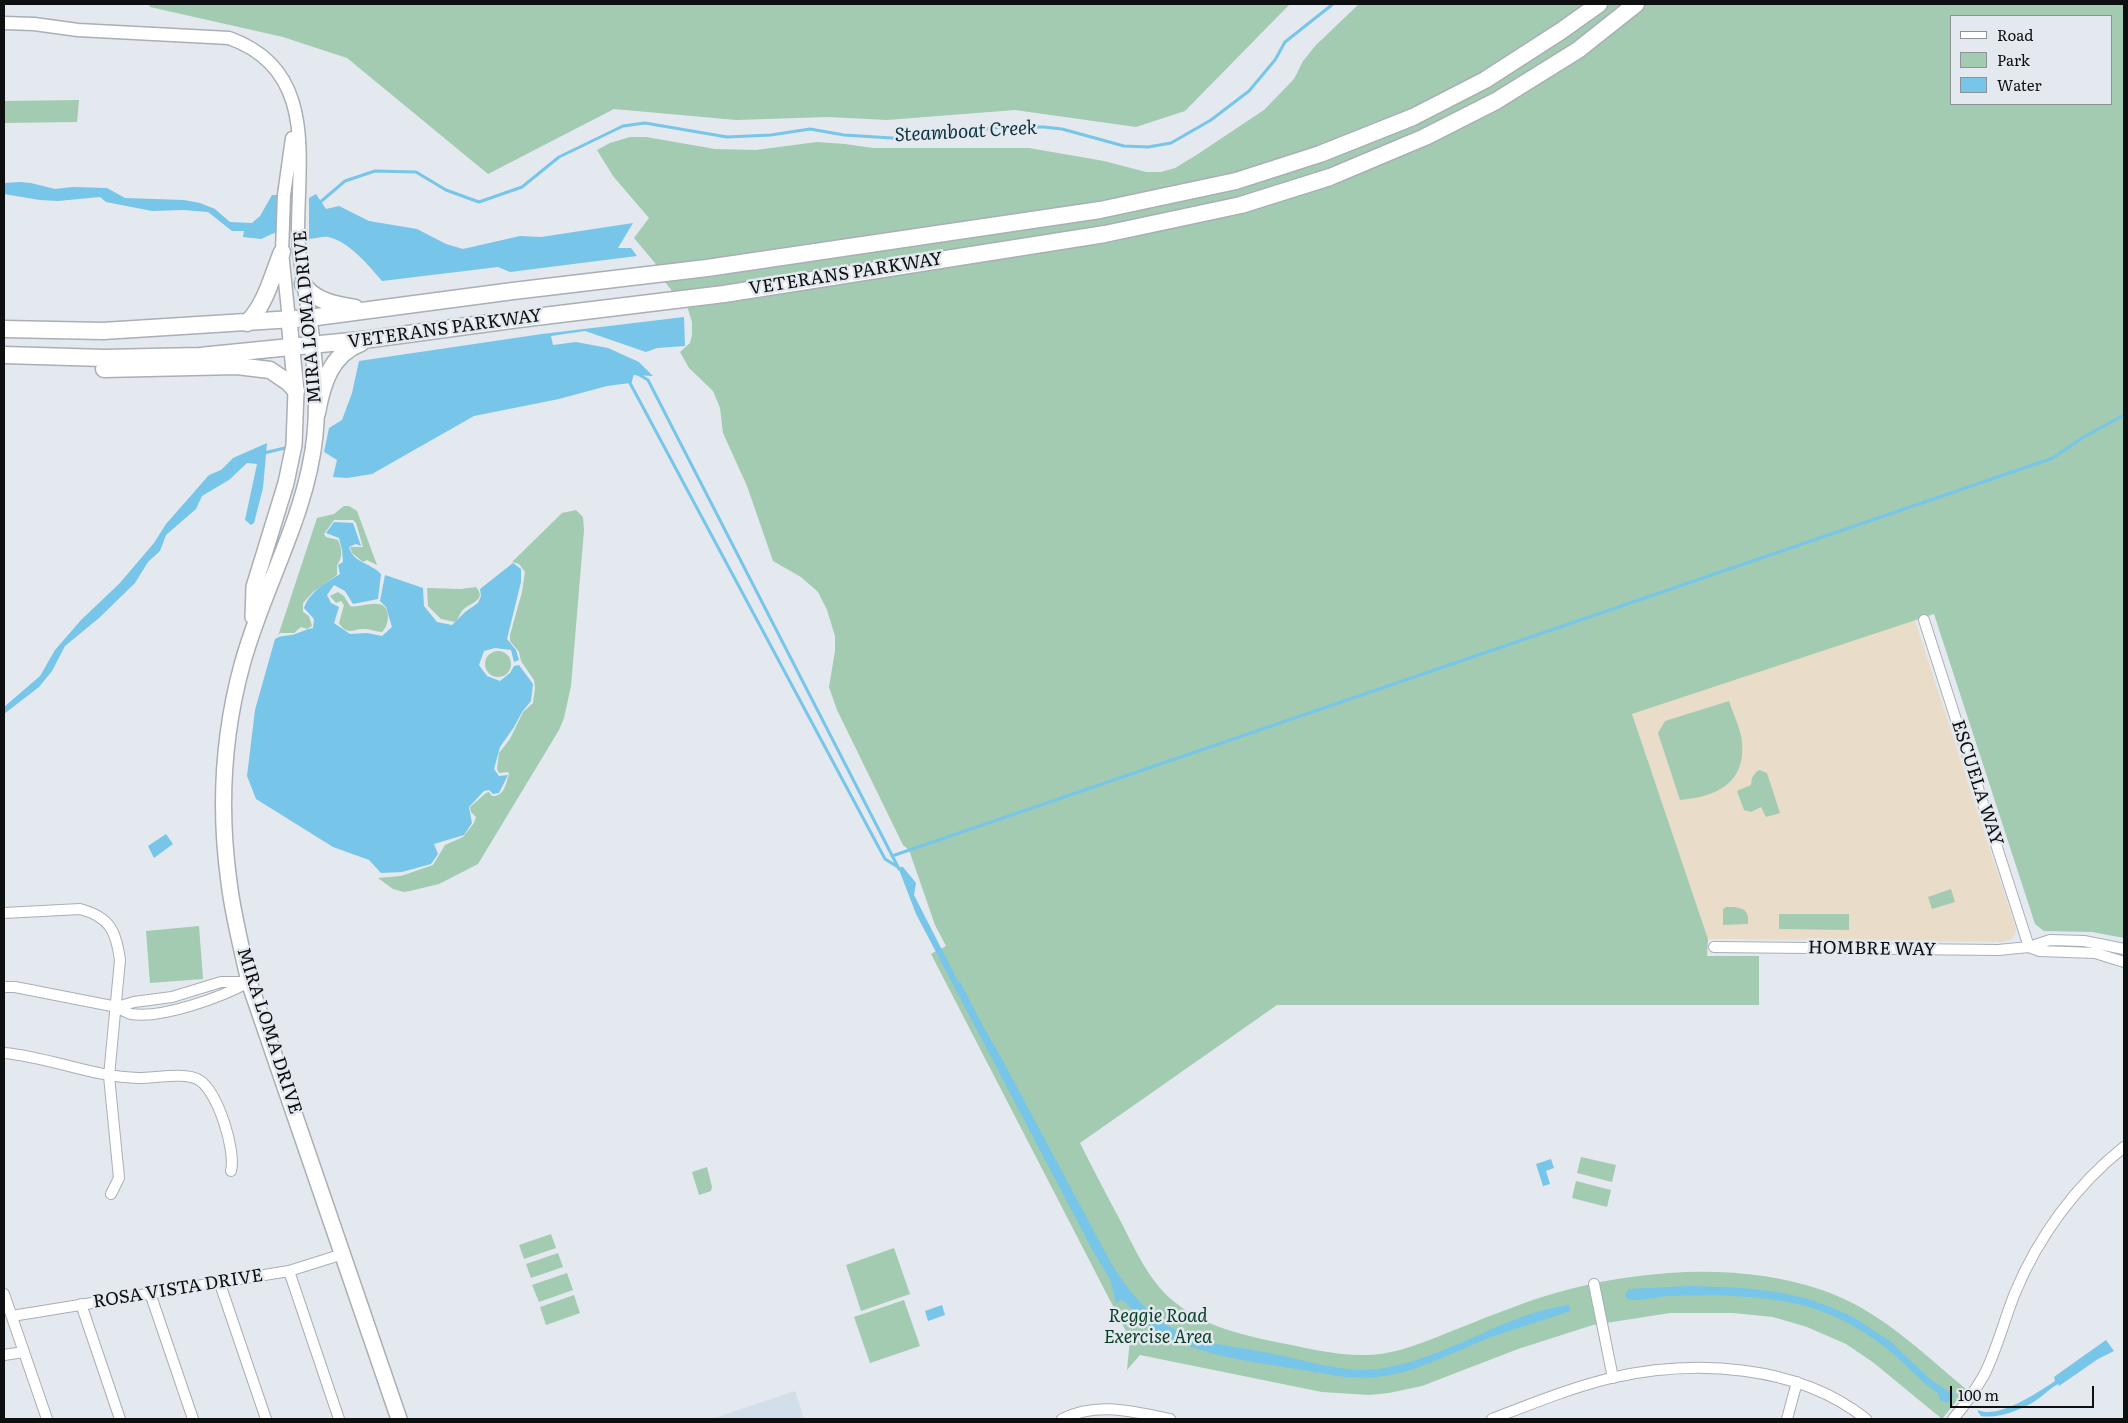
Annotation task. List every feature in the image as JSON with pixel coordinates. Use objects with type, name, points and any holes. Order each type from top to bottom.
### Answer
[{"type":"main road","name":"VETERANS PARKWAY","points":[[4,329],[103,331],[309,318],[707,268],[1100,210],[1236,181],[1320,154],[1413,117],[1485,80],[1599,4]]},
{"type":"main road","name":"VETERANS PARKWAY","points":[[4,357],[104,358],[200,356],[371,340],[519,319],[724,294],[1105,234],[1241,205],[1330,177],[1425,137],[1487,105],[1578,50],[1636,4]]},
{"type":"main road","points":[[248,323],[262,303],[282,245]]},
{"type":"main road","points":[[303,284],[311,294],[337,305],[365,310]]},
{"type":"main road","name":"MIRA LOMA DRIVE","points":[[309,318],[317,413],[316,435],[300,504],[252,631],[234,701],[227,747],[224,809],[229,881],[234,916],[249,982],[399,1419]]},
{"type":"main road","name":"MIRA LOMA DRIVE","points":[[252,631],[254,587],[289,466],[295,432],[296,391],[289,320]]},
{"type":"main road","points":[[317,413],[321,389],[340,354],[351,347],[371,340]]},
{"type":"main road","points":[[4,357],[22,366],[53,368],[134,369],[237,366],[270,370],[296,391]]},
{"type":"street","name":"MIRA LOMA DRIVE","points":[[4,23],[34,24],[78,30],[229,38],[245,44],[260,53],[272,64],[284,79],[291,94],[295,113],[299,241],[303,284],[309,318]]},
{"type":"street","name":"MIRA LOMA DRIVE","points":[[289,320],[282,245],[284,195],[295,113]]},
{"type":"street","name":"ESCUELA WAY","points":[[1924,620],[2029,947]]},
{"type":"street","points":[[4,913],[80,909],[105,920],[113,930],[118,943],[120,960],[117,1007],[109,1076],[119,1178],[111,1194]]},
{"type":"street","name":"HOMBRE WAY","points":[[1714,947],[1998,950],[2029,947],[2050,940],[2084,941],[2124,949]]},
{"type":"street","name":"HOMBRE WAY","points":[[2029,947],[2040,952],[2095,953],[2124,962]]},
{"type":"street","points":[[4,987],[15,987],[117,1007],[129,1014],[137,1014],[176,1010],[226,994],[249,982]]},
{"type":"street","points":[[4,1053],[44,1060],[109,1076],[138,1078],[191,1076],[208,1087],[217,1105],[232,1151],[231,1171]]},
{"type":"street","points":[[1953,1419],[1968,1401],[1984,1374],[2022,1276],[2052,1224],[2082,1187],[2124,1148]]},
{"type":"street","name":"ROSA VISTA DRIVE","points":[[12,1316],[289,1271],[343,1254]]},
{"type":"street","points":[[289,1271],[339,1419]]},
{"type":"street","points":[[219,1282],[266,1419]]},
{"type":"street","points":[[1594,1284],[1613,1378]]},
{"type":"street","points":[[4,1294],[45,1419]]},
{"type":"street","points":[[150,1294],[193,1419]]},
{"type":"street","points":[[81,1304],[120,1419]]},
{"type":"street","points":[[4,1355],[24,1352]]},
{"type":"street","points":[[1492,1419],[1554,1395],[1613,1378],[1673,1370],[1720,1370],[1764,1374],[1797,1382],[1825,1393],[1866,1419]]},
{"type":"street","points":[[1787,1419],[1797,1382]]},
{"type":"street","points":[[1062,1419],[1079,1412],[1106,1408],[1170,1419]]},
{"type":"shaded area","points":[[1915,620],[2016,929],[2015,935],[2010,940],[2003,942],[1708,939],[1632,714]]},
{"type":"shaded area","points":[[795,1391],[804,1419],[712,1419]]},
{"type":"green space","points":[[149,4],[1290,4],[1185,111],[1136,127],[1015,110],[887,120],[828,117],[736,120],[614,109],[488,174],[347,58],[283,37],[150,7]]},
{"type":"green space","name":"Reggie Road Exercise Area","points":[[1359,4],[2124,4],[2124,938],[2092,932],[2044,931],[2035,924],[1934,614],[1632,714],[1708,939],[1707,956],[1759,956],[1759,1005],[1277,1005],[1080,1143],[1137,1253],[1155,1282],[1182,1308],[1206,1321],[1231,1331],[1331,1353],[1380,1354],[1414,1346],[1541,1297],[1601,1282],[1664,1273],[1728,1273],[1760,1276],[1791,1281],[1843,1298],[1881,1320],[1916,1346],[1966,1389],[1942,1419],[1874,1363],[1846,1344],[1807,1327],[1773,1317],[1733,1313],[1670,1313],[1593,1325],[1518,1349],[1422,1386],[1369,1395],[1322,1392],[1140,1355],[1127,1370],[1130,1339],[931,954],[946,946],[935,925],[909,850],[903,845],[837,710],[829,687],[835,651],[835,636],[827,610],[818,592],[801,577],[773,561],[747,486],[723,433],[720,408],[713,391],[689,368],[680,352],[690,343],[692,335],[692,322],[687,306],[672,291],[662,278],[655,263],[634,238],[649,218],[613,176],[597,150],[610,143],[630,137],[646,137],[715,149],[756,150],[817,142],[873,148],[1029,148],[1104,161],[1146,172],[1161,172],[1175,168],[1264,110],[1294,79],[1303,61],[1316,45]]},
{"type":"green space","points":[[79,100],[77,122],[4,123],[4,101]]},
{"type":"green space","points":[[344,506],[349,506],[357,511],[377,565],[367,560],[363,562],[352,553],[350,547],[363,547],[356,523],[353,520],[334,520],[324,534],[326,537],[338,540],[339,543],[341,553],[337,565],[337,575],[313,592],[303,603],[303,612],[309,616],[312,626],[307,629],[301,627],[294,633],[280,633],[278,636],[317,518],[334,514]]},
{"type":"green space","points":[[576,510],[583,517],[584,530],[571,686],[564,718],[559,730],[478,864],[439,884],[404,892],[393,889],[378,878],[401,876],[433,865],[445,845],[463,837],[474,823],[476,817],[471,812],[470,807],[486,793],[489,792],[492,796],[496,796],[504,789],[509,774],[508,772],[499,773],[497,769],[499,753],[510,739],[523,712],[533,703],[535,688],[534,680],[521,661],[519,652],[510,641],[525,572],[519,564],[512,562],[562,513]]},
{"type":"green space","points":[[476,587],[480,596],[462,611],[455,622],[441,619],[428,606],[427,588],[461,589]]},
{"type":"green space","points":[[338,592],[344,596],[350,606],[379,604],[384,606],[387,610],[388,618],[382,632],[367,629],[345,630],[339,623],[344,605],[341,601],[336,603],[330,596]]},
{"type":"green space","points":[[498,651],[507,655],[511,664],[507,673],[498,677],[489,673],[485,664],[489,655]]},
{"type":"green space","points":[[1729,701],[1739,727],[1742,742],[1742,756],[1739,768],[1726,786],[1705,796],[1680,800],[1658,733],[1665,721]]},
{"type":"green space","points":[[1760,770],[1767,773],[1780,813],[1766,817],[1761,807],[1751,812],[1744,810],[1737,791],[1751,785],[1752,778]]},
{"type":"green space","points":[[1951,889],[1955,902],[1932,909],[1928,897]]},
{"type":"green space","points":[[1726,907],[1743,909],[1747,914],[1748,924],[1723,925],[1723,909]]},
{"type":"green space","points":[[1779,914],[1849,914],[1849,930],[1779,929]]},
{"type":"green space","points":[[199,926],[203,979],[150,983],[146,931]]},
{"type":"green space","points":[[1581,1157],[1616,1165],[1612,1182],[1577,1173]]},
{"type":"green space","points":[[707,1167],[712,1187],[711,1191],[699,1195],[692,1172]]},
{"type":"green space","points":[[1576,1181],[1611,1190],[1607,1207],[1572,1198]]},
{"type":"green space","points":[[551,1234],[556,1248],[524,1259],[519,1245]]},
{"type":"green space","points":[[894,1248],[910,1294],[861,1311],[846,1265]]},
{"type":"green space","points":[[558,1253],[563,1267],[531,1278],[526,1264]]},
{"type":"green space","points":[[567,1273],[573,1290],[539,1302],[532,1285]]},
{"type":"green space","points":[[574,1295],[580,1313],[546,1325],[540,1307]]},
{"type":"green space","points":[[904,1300],[920,1346],[870,1363],[854,1317]]},
{"type":"water","points":[[20,182],[55,189],[73,187],[107,188],[125,198],[184,200],[200,203],[215,209],[230,222],[252,223],[260,216],[272,195],[288,195],[287,240],[274,233],[261,239],[243,237],[244,231],[232,231],[208,212],[183,210],[152,211],[106,202],[100,197],[58,201],[4,194],[4,183]]},
{"type":"water","points":[[316,194],[326,209],[339,206],[369,221],[417,229],[446,244],[463,249],[520,236],[541,237],[633,223],[618,248],[631,248],[637,256],[510,272],[498,267],[382,281],[358,255],[343,243],[328,237],[309,239],[309,198]]},
{"type":"water","points":[[684,317],[685,346],[657,348],[646,352],[585,331],[551,336],[553,345],[576,342],[608,348],[639,362],[653,376],[632,375],[630,383],[607,386],[559,399],[474,416],[372,474],[347,478],[333,477],[337,460],[324,452],[329,428],[342,420],[352,393],[359,361],[542,334]]},
{"type":"water","points":[[267,443],[263,488],[254,523],[251,525],[245,520],[257,464],[247,463],[229,480],[202,496],[196,509],[166,535],[160,551],[148,562],[135,583],[99,618],[65,646],[52,671],[39,687],[4,714],[4,707],[40,676],[55,650],[81,620],[119,584],[154,543],[166,524],[209,475],[221,470],[233,458]]},
{"type":"water","points":[[334,522],[353,523],[361,546],[356,544],[349,547],[351,552],[358,560],[381,574],[378,599],[353,604],[345,591],[334,585],[327,595],[331,603],[339,607],[334,623],[350,634],[367,633],[382,636],[392,627],[386,607],[380,601],[385,575],[423,588],[424,606],[437,622],[452,625],[465,612],[478,603],[481,596],[480,589],[513,563],[521,569],[521,582],[507,639],[516,650],[519,660],[514,662],[511,650],[495,648],[484,651],[479,665],[487,676],[500,681],[510,673],[514,666],[519,665],[533,684],[531,701],[500,747],[494,769],[499,776],[508,775],[499,793],[493,794],[489,790],[484,791],[469,807],[472,823],[464,835],[434,844],[438,854],[431,864],[402,872],[381,873],[369,860],[333,847],[256,799],[247,776],[255,710],[275,639],[313,628],[314,619],[304,608],[307,602],[319,588],[340,574],[338,565],[343,562],[339,538],[326,533]]},
{"type":"water","points":[[166,834],[173,844],[154,858],[148,846]]},
{"type":"water","points":[[898,867],[903,867],[916,883],[914,895],[968,1001],[997,1050],[1111,1263],[1129,1290],[1162,1322],[1190,1337],[1205,1342],[1270,1353],[1326,1366],[1373,1370],[1432,1355],[1500,1326],[1546,1310],[1569,1305],[1570,1311],[1486,1339],[1405,1372],[1364,1378],[1342,1377],[1317,1372],[1315,1374],[1314,1372],[1219,1355],[1183,1344],[1153,1329],[1121,1300],[1116,1303],[1110,1279],[1094,1253],[916,914]]},
{"type":"water","points":[[1551,1159],[1554,1168],[1546,1171],[1550,1184],[1543,1186],[1536,1164]]},
{"type":"water","points":[[1691,1286],[1743,1288],[1777,1292],[1805,1298],[1828,1306],[1853,1317],[1890,1341],[1931,1380],[1954,1395],[1948,1403],[1940,1400],[1938,1393],[1877,1341],[1841,1319],[1802,1305],[1770,1299],[1737,1296],[1670,1296],[1635,1300],[1626,1298],[1625,1295],[1629,1289]]},
{"type":"water","points":[[942,1305],[945,1315],[928,1321],[925,1311]]},
{"type":"water","points":[[2106,1340],[2114,1351],[2098,1359],[2059,1386],[2058,1384],[2038,1399],[2009,1413],[1988,1417],[1981,1416],[1978,1412],[1978,1410],[1986,1412],[1996,1411],[2029,1398],[2055,1381],[2054,1377]]},
{"type":"waterway","name":"Steamboat Creek","points":[[318,204],[345,181],[375,171],[416,172],[446,190],[479,202],[522,187],[559,157],[623,126],[645,123],[727,137],[771,135],[810,129],[844,135],[908,139],[1002,127],[1044,127],[1062,129],[1124,146],[1148,147],[1171,143],[1211,120],[1249,91],[1275,60],[1285,42],[1333,4]]},
{"type":"waterway","points":[[636,373],[648,380],[899,869]]},
{"type":"waterway","points":[[632,375],[630,383],[885,859],[898,867]]},
{"type":"waterway","points":[[892,856],[2053,458],[2082,438],[2124,415]]},
{"type":"waterway","points":[[264,453],[289,447]]},
{"type":"waterway","points":[[959,983],[980,1024]]}]
